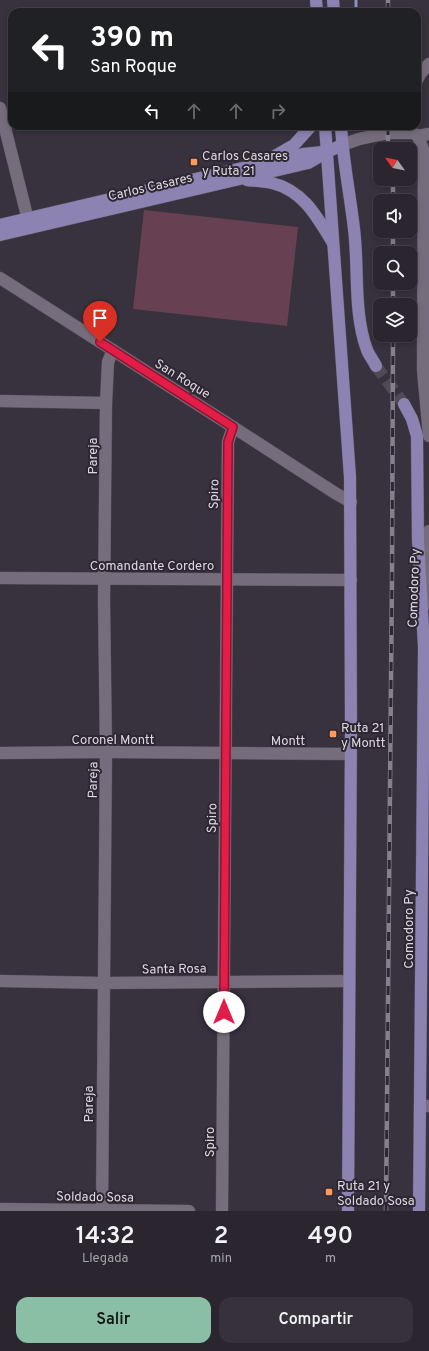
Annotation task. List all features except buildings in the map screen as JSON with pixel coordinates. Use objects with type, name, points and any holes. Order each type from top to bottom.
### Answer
[{"type":"main road","points":[[239,174],[285,151],[302,138],[308,130]]},
{"type":"main road","points":[[325,130],[346,406],[351,502],[348,1211]]},
{"type":"main road","points":[[341,130],[354,230],[361,326],[367,350],[376,366]]},
{"type":"main road","name":"Carlos Casares","points":[[0,235],[29,223],[239,174],[303,154],[327,152],[342,145]]},
{"type":"main road","points":[[328,167],[342,145]]},
{"type":"main road","points":[[239,174],[288,188],[309,206],[334,245]]},
{"type":"main road","name":"Carlos Casares","points":[[0,224],[29,223]]},
{"type":"main road","name":"Comodoro Py","points":[[404,404],[412,419],[417,436],[418,540],[427,647],[425,1106],[419,1211]]},
{"type":"street","points":[[421,73],[429,64]]},
{"type":"street","points":[[0,108],[29,223]]},
{"type":"street","points":[[418,132],[424,152],[427,294],[423,370],[429,436]]},
{"type":"street","name":"Carlos Casares","points":[[342,145],[360,139],[388,133],[418,132]]},
{"type":"street","name":"San Roque","points":[[0,278],[351,502]]},
{"type":"street","name":"Pareja","points":[[102,1211],[106,752],[106,403],[108,362],[113,350]]},
{"type":"street","points":[[0,401],[106,403]]},
{"type":"street","name":"Spiro","points":[[222,1211],[226,580],[228,442],[233,427]]},
{"type":"street","name":"Comodoro Py","points":[[427,647],[429,531]]},
{"type":"street","name":"Comandante Cordero","points":[[0,578],[351,580]]},
{"type":"street","name":"Coronel Montt","points":[[0,753],[226,753]]},
{"type":"street","name":"Montt","points":[[226,753],[350,754]]},
{"type":"street","name":"Santa Rosa","points":[[0,981],[103,983],[349,981]]},
{"type":"street","name":"Soldado Sosa","points":[[0,1209],[189,1211]]},
{"type":"shaded area","points":[[144,210],[298,227],[287,326],[133,309]]},
{"type":"waterway","points":[[356,0],[356,8]]},
{"type":"tunnel","points":[[376,366],[404,404]]},
{"type":"railway","points":[[388,0],[388,8]]},
{"type":"railway","points":[[388,130],[388,142]]},
{"type":"railway","points":[[393,186],[393,194]]},
{"type":"railway","points":[[393,238],[393,246]]},
{"type":"railway","points":[[393,290],[393,298]]},
{"type":"railway","points":[[386,1211],[393,342]]},
{"type":"place","name":"Carlos Casares y Ruta 21","points":[[194,162]]},
{"type":"place","name":"Ruta 21 y Montt","points":[[333,734]]},
{"type":"place","name":"Ruta 21 y Soldado Sosa","points":[[329,1192]]},
{"type":"route","points":[[100,342],[233,427],[228,442],[224,1012]]}]
